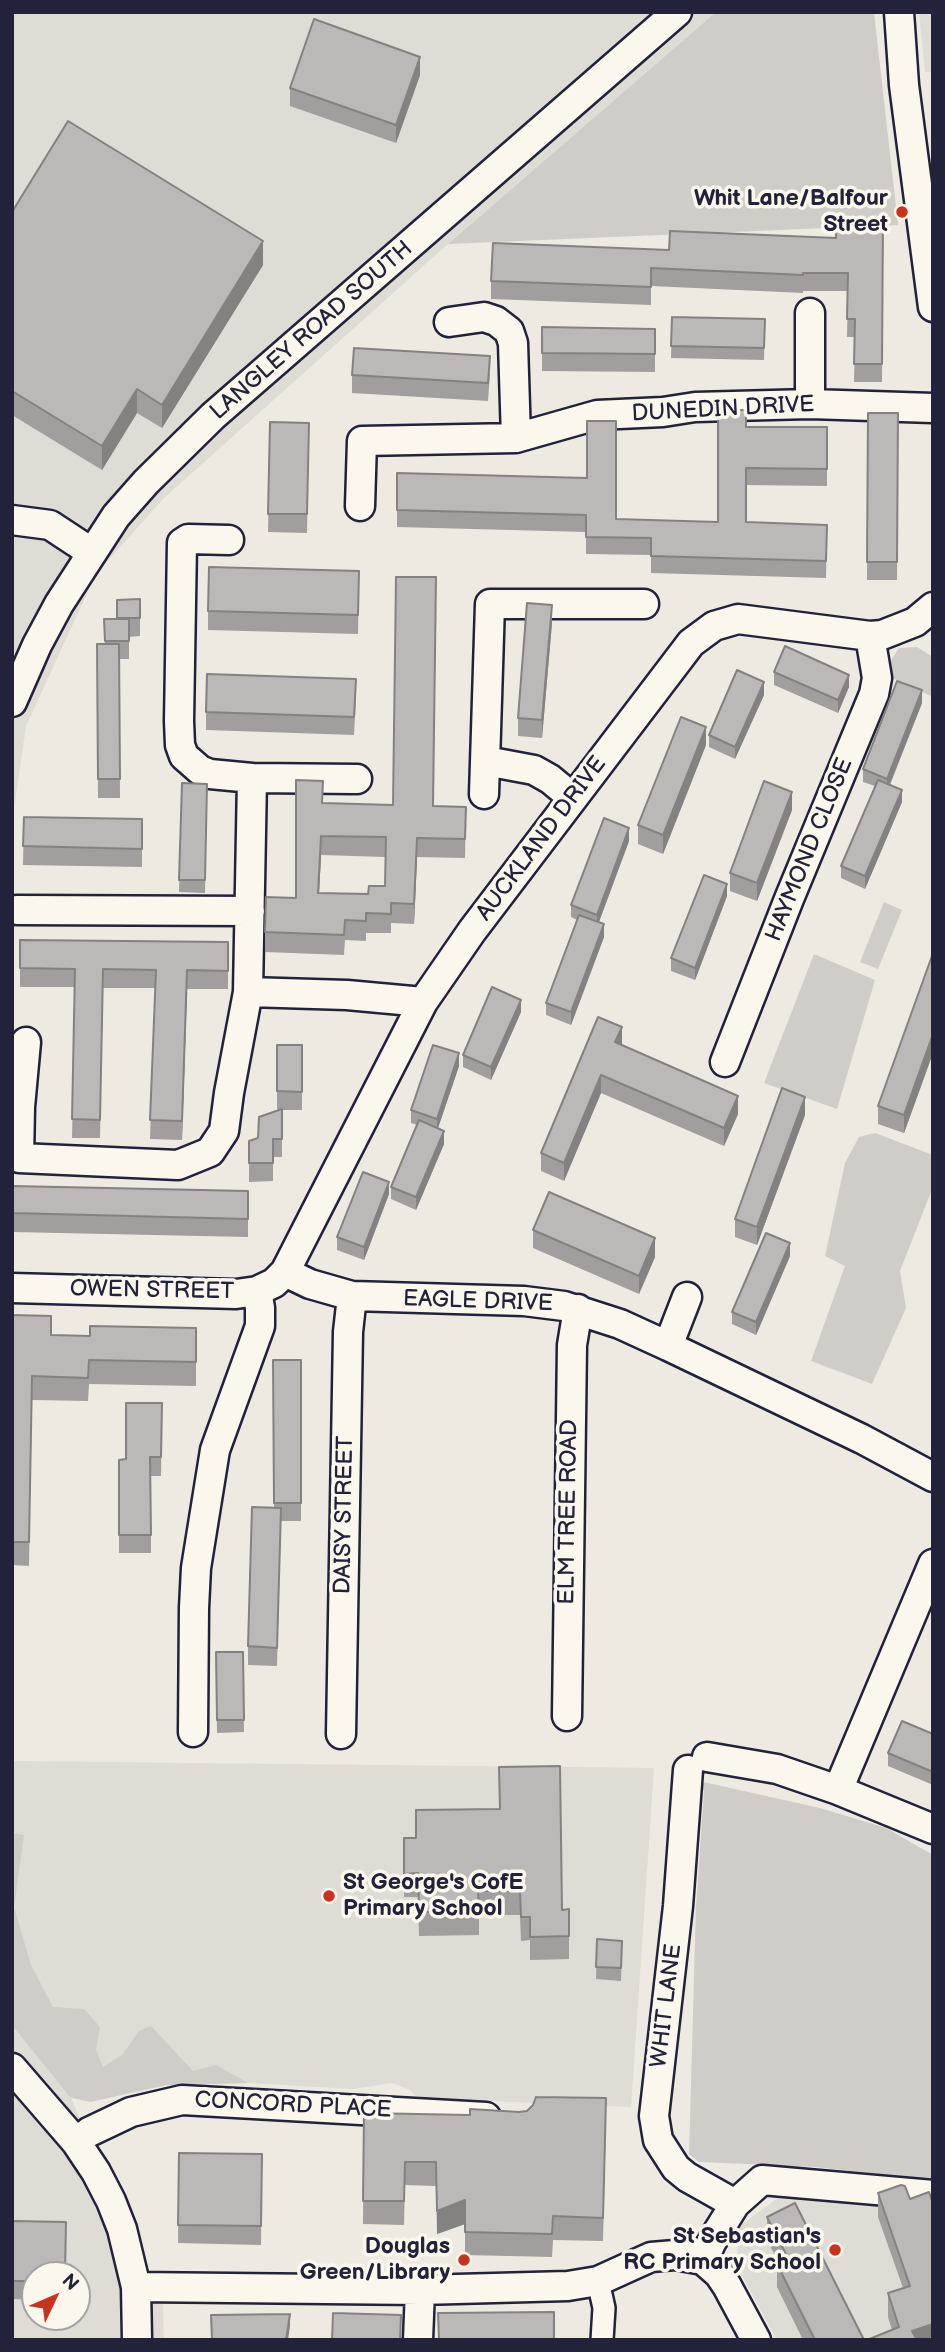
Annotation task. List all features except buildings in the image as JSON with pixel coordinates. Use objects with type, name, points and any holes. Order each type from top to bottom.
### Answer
[{"type":"street","name":"LANGLEY ROAD SOUTH","points":[[12,702],[37,645],[59,604],[116,516],[146,482],[213,416],[677,12]]},
{"type":"street","points":[[899,12],[904,85],[928,244],[933,307]]},
{"type":"street","points":[[810,313],[810,404]]},
{"type":"street","points":[[449,322],[484,317],[496,321],[509,331],[513,343],[516,438]]},
{"type":"street","name":"DUNEDIN DRIVE","points":[[360,506],[362,441],[516,438],[597,415],[663,412],[695,407],[810,404],[933,408]]},
{"type":"street","points":[[12,520],[50,525],[91,552]]},
{"type":"street","points":[[229,540],[188,539],[182,543],[179,660],[180,745],[184,756],[209,774],[252,778],[357,779]]},
{"type":"street","points":[[484,794],[490,604],[644,604]]},
{"type":"street","name":"AUCKLAND DRIVE","points":[[285,1272],[423,1002],[472,931],[691,643],[714,626],[738,619],[870,636],[895,631],[915,622],[933,607]]},
{"type":"street","name":"HAYMOND CLOSE","points":[[725,1062],[874,694],[877,678],[870,636]]},
{"type":"street","points":[[486,761],[534,770],[573,798]]},
{"type":"street","points":[[26,1042],[19,1158],[178,1165],[210,1152],[224,1131],[248,992],[252,778]]},
{"type":"street","points":[[17,910],[250,911]]},
{"type":"street","points":[[248,992],[347,995],[423,1002]]},
{"type":"street","name":"OWEN STREET","points":[[12,1288],[236,1294],[257,1291],[274,1283],[285,1272]]},
{"type":"street","name":"EAGLE DRIVE","points":[[285,1272],[310,1284],[352,1296],[524,1301],[578,1309],[668,1346],[862,1439],[933,1477]]},
{"type":"street","points":[[193,1732],[196,1568],[215,1450],[260,1326],[261,1308],[257,1291]]},
{"type":"street","name":"DAISY STREET","points":[[341,1734],[348,1332],[352,1296]]},
{"type":"street","points":[[668,1346],[687,1297]]},
{"type":"street","name":"ELM TREE ROAD","points":[[567,1716],[572,1345],[578,1309]]},
{"type":"street","points":[[933,1564],[838,1790],[933,1829]]},
{"type":"street","name":"WHIT LANE","points":[[735,2204],[676,2168],[658,2140],[654,2116],[697,1764],[777,1769],[838,1790]]},
{"type":"street","points":[[16,2081],[76,2142],[111,2201],[122,2229],[136,2287],[137,2340]]},
{"type":"street","name":"CONCORD PLACE","points":[[76,2142],[89,2132],[131,2112],[182,2101],[507,2118]]},
{"type":"street","points":[[703,2260],[735,2204],[762,2180],[933,2195]]},
{"type":"street","points":[[136,2287],[421,2290],[568,2286],[598,2281],[651,2257],[675,2255],[703,2260],[719,2274],[756,2340]]},
{"type":"street","points":[[598,2281],[604,2308],[602,2340]]},
{"type":"street","points":[[418,2340],[421,2290]]},
{"type":"shaded area","points":[[12,12],[716,12],[448,244],[164,498],[96,574],[26,726],[12,823]]},
{"type":"shaded area","points":[[716,12],[874,12],[898,225],[448,244]]},
{"type":"shaded area","points":[[919,12],[933,12],[933,72],[925,72]]},
{"type":"shaded area","points":[[917,647],[933,657],[933,697],[890,677],[890,662],[899,648]]},
{"type":"shaded area","points":[[884,902],[902,910],[878,969],[860,962]]},
{"type":"shaded area","points":[[814,954],[875,980],[837,1109],[764,1083]]},
{"type":"shaded area","points":[[875,1133],[933,1155],[933,1187],[900,1271],[906,1308],[872,1384],[811,1361],[845,1266],[825,1256],[845,1163],[859,1137]]},
{"type":"shaded area","name":"St George's CofE Primary School","points":[[12,1761],[654,1768],[631,2107],[418,2098],[410,2090],[392,2083],[353,2089],[248,2083],[166,2085],[90,2102],[71,2098],[163,2306],[164,2340],[12,2340]]},
{"type":"shaded area","points":[[699,1781],[820,1808],[886,1828],[933,1855],[933,2180],[815,2167],[699,2162],[689,2154],[696,1907],[704,1791]]},
{"type":"shaded area","points":[[12,1833],[24,1835],[14,1907],[31,1965],[53,2007],[84,2009],[100,2027],[96,2050],[103,2067],[122,2055],[139,2031],[151,2026],[193,2071],[216,2065],[248,2083],[166,2085],[90,2102],[70,2097],[12,2025]]},
{"type":"shaded area","name":"St Sebastian's RC Primary School","points":[[779,2197],[933,2209],[933,2340],[777,2340],[739,2270],[736,2229]]},
{"type":"place","name":"Whit Lane/Balfour Street","points":[[902,212]]},
{"type":"place","name":"St George's CofE Primary School","points":[[329,1896]]},
{"type":"place","name":"St Sebastian's RC Primary School","points":[[835,2250]]},
{"type":"place","name":"Douglas Green/Library","points":[[464,2260]]}]
